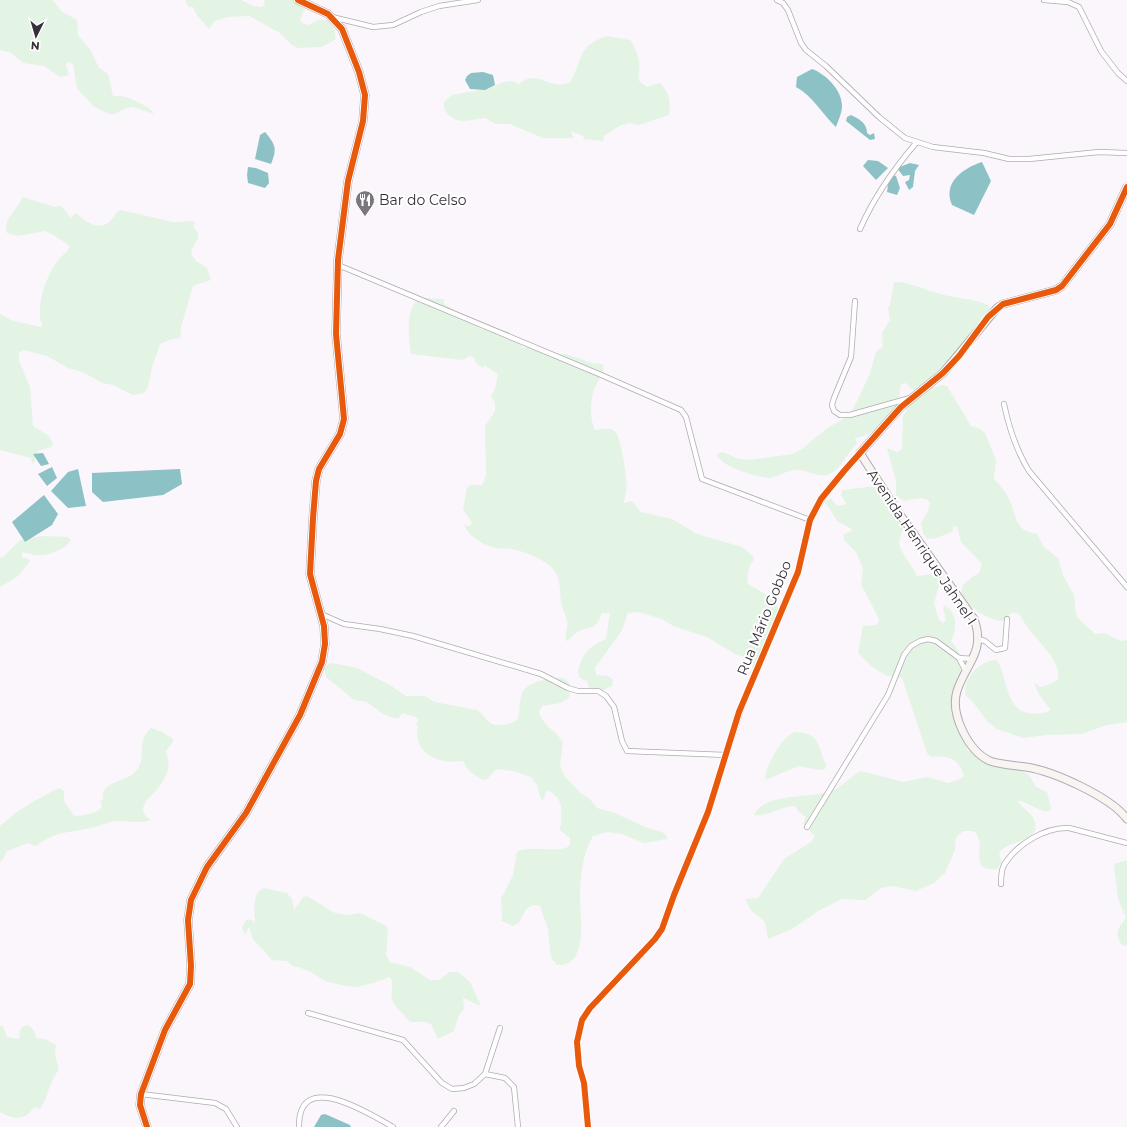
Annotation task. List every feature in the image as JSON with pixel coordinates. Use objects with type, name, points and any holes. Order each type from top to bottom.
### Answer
[{"type":"street","points":[[298,0],[332,17],[373,27],[393,25],[421,12],[439,6],[478,0]]},
{"type":"street","points":[[777,0],[783,3],[788,10],[801,43],[806,50],[826,66],[895,132],[916,143],[1017,160],[1099,152],[1127,153]]},
{"type":"street","points":[[1044,0],[1074,4],[1084,16],[1101,51],[1118,73],[1127,81]]},
{"type":"street","points":[[1074,4],[1079,0]]},
{"type":"street","points":[[147,1127],[140,1105],[140,1094],[165,1030],[190,984],[191,966],[188,920],[191,900],[207,867],[246,813],[300,716],[322,662],[324,644],[321,614],[311,580],[310,566],[317,476],[323,462],[340,434],[344,419],[336,334],[338,265],[347,188],[352,158],[363,120],[365,95],[345,35],[332,17]]},
{"type":"street","points":[[860,229],[883,185],[916,143]]},
{"type":"street","name":"Rua Mário Gobbo","points":[[588,1127],[584,1083],[579,1066],[577,1042],[582,1020],[590,1008],[655,939],[662,929],[674,895],[708,812],[746,694],[798,572],[810,520],[831,485],[901,407],[943,373],[997,308],[1012,301],[1056,290],[1062,286],[1110,224],[1127,187]]},
{"type":"street","points":[[338,265],[599,374],[681,410],[686,417],[702,479],[810,520]]},
{"type":"street","points":[[855,301],[851,357],[834,398],[832,405],[834,411],[840,415],[850,415],[911,398]]},
{"type":"street","points":[[1004,404],[1008,423],[1020,457],[1029,471],[1127,587]]},
{"type":"street","name":"Avenida Henrique Jahnel I","points":[[860,453],[896,509],[974,620],[978,639],[973,659],[957,690],[956,706],[962,729],[976,751],[990,761],[1036,768],[1050,773],[1106,800],[1116,806],[1127,819]]},
{"type":"street","points":[[321,614],[344,624],[380,629],[413,636],[541,674],[573,690],[598,691],[606,696],[614,707],[622,741],[628,751],[726,755]]},
{"type":"street","points":[[978,639],[985,641],[996,650],[1005,648],[1007,619]]},
{"type":"street","points":[[807,827],[888,695],[904,655],[911,646],[924,640],[936,641],[959,658],[966,672]]},
{"type":"street","points":[[959,658],[973,659]]},
{"type":"street","points":[[1001,884],[1004,866],[1021,846],[1047,831],[1060,828],[1069,828],[1127,843]]},
{"type":"street","points":[[308,1013],[403,1040],[442,1083],[452,1089],[464,1088],[474,1084],[485,1074],[500,1028]]},
{"type":"street","points":[[485,1074],[504,1078],[514,1087],[518,1127]]},
{"type":"street","points":[[140,1094],[215,1103],[226,1109],[237,1127]]},
{"type":"street","points":[[299,1127],[302,1108],[306,1101],[322,1096],[334,1099],[369,1114],[393,1127]]},
{"type":"street","points":[[441,1127],[454,1111]]},
{"type":"green space","points":[[0,0],[53,0],[61,11],[77,20],[78,35],[91,51],[99,68],[108,74],[113,96],[121,96],[135,100],[144,105],[154,114],[133,107],[124,109],[115,114],[109,114],[93,106],[77,88],[73,64],[68,62],[66,65],[69,75],[60,77],[44,66],[23,63],[11,53],[0,50]]},
{"type":"green space","points":[[185,0],[241,0],[253,6],[262,7],[265,4],[264,0],[294,0],[305,9],[300,20],[302,23],[309,25],[318,20],[327,20],[334,27],[336,39],[322,47],[298,48],[292,45],[280,33],[249,16],[228,17],[215,21],[209,29],[196,14],[193,7],[189,7]]},
{"type":"green space","points":[[607,36],[630,40],[638,59],[638,80],[640,78],[639,81],[647,87],[660,83],[663,86],[669,97],[669,115],[639,125],[629,123],[619,126],[604,136],[603,141],[584,139],[583,136],[573,132],[571,133],[574,138],[543,138],[510,124],[496,124],[485,118],[465,121],[456,120],[448,114],[444,108],[444,102],[452,95],[486,89],[504,82],[512,81],[519,84],[526,79],[532,78],[556,84],[570,82],[585,49],[590,44]]},
{"type":"green space","points":[[23,197],[55,207],[61,206],[71,218],[76,213],[87,222],[101,226],[110,221],[121,210],[173,222],[195,221],[193,227],[198,234],[198,237],[191,254],[196,261],[207,268],[211,280],[193,286],[181,327],[180,338],[172,339],[160,344],[152,367],[148,387],[144,393],[133,395],[113,385],[102,383],[83,372],[68,368],[47,356],[24,350],[19,353],[19,361],[30,387],[33,426],[49,436],[53,444],[51,447],[38,451],[33,465],[31,458],[0,450],[0,314],[13,321],[41,327],[41,301],[49,274],[69,246],[45,231],[18,236],[7,233],[6,228],[8,219]]},
{"type":"green space","points":[[894,282],[911,284],[943,295],[977,301],[989,306],[990,311],[933,382],[933,385],[935,387],[942,385],[947,386],[971,426],[980,429],[985,433],[996,460],[994,479],[1008,497],[1019,525],[1029,532],[1037,534],[1044,547],[1058,558],[1063,575],[1074,595],[1076,614],[1079,619],[1095,634],[1104,633],[1120,641],[1127,640],[1127,722],[1107,725],[1081,734],[1046,735],[1023,738],[997,729],[987,721],[973,702],[965,695],[967,682],[974,671],[984,663],[997,660],[1000,665],[1009,695],[1018,709],[1035,714],[1048,712],[1050,709],[1040,696],[1034,683],[1041,687],[1051,684],[1058,679],[1058,672],[1056,665],[1047,650],[1025,624],[1019,614],[1012,612],[1002,621],[997,620],[990,618],[976,610],[964,599],[962,593],[963,585],[979,573],[982,564],[961,542],[957,527],[954,526],[952,532],[936,538],[927,539],[923,533],[921,523],[929,509],[930,502],[920,498],[904,501],[896,495],[896,481],[887,448],[897,452],[902,449],[903,416],[919,390],[911,389],[906,383],[902,384],[897,406],[888,419],[876,430],[869,434],[855,438],[857,444],[840,465],[832,473],[827,475],[793,470],[768,478],[756,476],[731,467],[719,458],[717,454],[723,452],[736,458],[750,460],[792,454],[802,449],[826,429],[850,415],[869,376],[876,352],[883,346],[882,333],[890,320],[888,308]]},
{"type":"green space","points":[[423,298],[444,299],[444,304],[454,310],[461,317],[474,320],[481,329],[508,331],[523,348],[533,347],[543,354],[566,354],[592,363],[603,364],[604,368],[602,375],[593,393],[591,402],[591,417],[595,430],[611,429],[618,436],[627,481],[624,503],[632,501],[641,512],[672,519],[697,534],[742,547],[753,556],[754,560],[748,571],[748,584],[772,598],[779,609],[773,630],[755,672],[753,671],[752,663],[747,658],[735,654],[707,637],[673,626],[662,619],[639,612],[628,613],[622,630],[595,668],[596,675],[608,676],[613,680],[612,686],[598,693],[589,688],[587,681],[581,679],[578,673],[579,667],[587,651],[591,647],[606,639],[610,613],[602,613],[594,626],[581,630],[566,641],[567,620],[562,606],[559,581],[552,568],[538,559],[516,550],[496,548],[487,545],[473,537],[466,529],[465,525],[470,526],[472,523],[463,509],[467,488],[471,485],[482,485],[486,476],[485,426],[495,411],[495,404],[491,395],[495,389],[498,374],[484,365],[483,368],[477,364],[473,357],[469,356],[463,360],[411,354],[409,339],[410,314],[417,301]]},
{"type":"green space","points":[[876,486],[888,498],[900,516],[903,526],[899,544],[917,576],[934,574],[941,579],[934,603],[939,620],[943,623],[946,620],[943,608],[944,605],[949,608],[954,617],[955,627],[951,641],[957,649],[961,663],[958,684],[958,700],[966,737],[967,750],[993,764],[1019,769],[1029,775],[1036,787],[1047,792],[1051,808],[1049,811],[1043,811],[1018,801],[1034,819],[1035,829],[1028,838],[1008,846],[999,853],[1002,862],[997,869],[987,869],[982,866],[979,855],[978,836],[973,831],[963,831],[956,837],[955,850],[945,873],[934,883],[916,891],[892,886],[881,888],[865,900],[842,899],[820,910],[792,929],[768,939],[765,922],[751,910],[745,899],[758,898],[784,859],[811,842],[815,836],[803,824],[806,817],[798,811],[795,806],[754,815],[760,808],[777,799],[831,791],[861,771],[903,782],[927,777],[948,783],[958,780],[964,776],[962,770],[952,759],[932,757],[927,753],[902,678],[887,676],[872,667],[858,653],[863,626],[877,625],[879,619],[861,584],[863,569],[856,552],[844,540],[843,534],[850,532],[852,529],[837,521],[825,502],[831,498],[837,506],[844,505],[846,503],[841,495],[842,490]]},
{"type":"green space","points":[[43,536],[68,537],[71,540],[60,550],[49,554],[34,555],[22,553],[22,558],[27,558],[30,561],[18,576],[0,587],[0,557],[2,558],[20,540]]},
{"type":"green space","points":[[332,663],[357,668],[390,685],[406,696],[425,696],[435,702],[477,710],[489,722],[495,725],[507,724],[517,720],[522,694],[530,685],[535,682],[555,678],[565,679],[568,681],[570,685],[569,698],[560,703],[542,706],[539,712],[547,725],[563,743],[560,765],[564,775],[580,793],[589,798],[597,808],[615,813],[645,827],[662,832],[667,836],[667,839],[644,843],[622,834],[607,832],[593,836],[584,857],[581,873],[581,927],[578,949],[574,958],[567,964],[557,965],[552,959],[548,929],[540,906],[533,905],[526,909],[519,923],[513,926],[500,920],[502,919],[501,899],[513,875],[517,852],[530,849],[553,850],[566,848],[570,845],[570,838],[560,830],[562,812],[560,802],[557,797],[547,790],[542,802],[537,785],[531,777],[513,771],[497,769],[487,779],[483,780],[469,771],[463,761],[446,761],[430,756],[419,744],[417,736],[418,727],[416,725],[418,720],[416,717],[403,713],[398,718],[394,718],[383,714],[367,702],[354,700],[326,677],[324,669],[328,664]]},
{"type":"green space","points":[[151,728],[162,732],[173,739],[173,742],[166,751],[169,765],[167,773],[160,785],[148,798],[143,807],[143,811],[146,816],[151,820],[138,822],[118,821],[62,833],[50,837],[36,846],[28,843],[7,851],[0,862],[0,826],[28,805],[59,788],[64,791],[64,801],[74,816],[90,814],[97,811],[102,807],[100,801],[103,800],[105,789],[109,785],[132,775],[136,771],[141,760],[142,744],[146,733]]},
{"type":"green space","points":[[795,732],[803,733],[814,738],[826,765],[825,769],[818,770],[799,766],[765,780],[768,767],[775,753],[785,740]]},
{"type":"green space","points":[[1127,860],[1127,946],[1122,945],[1118,937],[1119,928],[1126,918],[1118,899],[1114,864]]},
{"type":"green space","points":[[264,888],[287,893],[292,899],[294,910],[303,897],[307,896],[335,913],[347,915],[360,913],[386,926],[388,931],[386,955],[390,962],[410,967],[430,980],[439,980],[450,972],[458,972],[470,982],[481,1006],[463,998],[464,1009],[458,1017],[454,1031],[438,1039],[431,1024],[425,1022],[410,1022],[397,1008],[392,999],[392,983],[390,977],[356,987],[346,986],[325,981],[311,972],[294,967],[287,961],[272,960],[253,939],[249,927],[245,935],[242,927],[246,920],[250,919],[255,923],[255,898],[260,890]]},
{"type":"green space","points":[[0,1025],[3,1026],[7,1037],[19,1039],[21,1028],[27,1025],[31,1027],[36,1038],[45,1039],[56,1045],[55,1054],[59,1070],[53,1079],[43,1104],[40,1109],[34,1107],[27,1115],[19,1118],[10,1117],[0,1112]]},
{"type":"water","points":[[812,69],[828,79],[839,94],[842,109],[836,127],[807,95],[796,87],[797,77]]},
{"type":"water","points":[[483,72],[493,75],[495,85],[485,90],[470,89],[465,80],[467,76],[471,73]]},
{"type":"water","points":[[851,115],[864,124],[867,133],[870,135],[874,133],[875,139],[870,140],[846,121],[847,117]]},
{"type":"water","points":[[265,132],[271,140],[275,151],[271,164],[255,159],[260,135]]},
{"type":"water","points":[[868,160],[878,161],[888,168],[876,180],[863,166]]},
{"type":"water","points":[[982,162],[991,181],[974,215],[952,205],[950,190],[952,183],[962,172]]},
{"type":"water","points":[[910,163],[919,165],[915,171],[913,187],[909,190],[905,182],[909,180],[910,175],[903,176],[897,168]]},
{"type":"water","points":[[248,167],[256,168],[268,173],[269,183],[265,188],[248,183]]},
{"type":"water","points":[[893,175],[896,176],[900,188],[897,195],[887,192],[888,185]]},
{"type":"water","points":[[43,453],[49,464],[41,466],[33,454]]},
{"type":"water","points":[[52,467],[57,478],[47,486],[38,474]]},
{"type":"water","points":[[78,469],[86,506],[68,508],[51,491],[68,472]]},
{"type":"water","points":[[180,469],[182,484],[163,495],[103,502],[92,492],[92,473]]},
{"type":"water","points":[[44,495],[58,514],[52,525],[25,542],[12,522]]},
{"type":"water","points":[[325,1114],[350,1125],[351,1127],[314,1127],[321,1115]]},
{"type":"cycle path","points":[[147,1127],[140,1105],[141,1094],[165,1030],[190,984],[191,966],[188,920],[191,900],[207,867],[246,813],[300,715],[322,662],[325,644],[324,626],[310,574],[313,518],[316,481],[319,469],[340,434],[344,419],[336,334],[338,260],[348,181],[363,121],[365,95],[359,72],[342,29],[328,14],[298,0]]},
{"type":"cycle path","points":[[588,1127],[584,1083],[579,1066],[577,1042],[582,1020],[590,1008],[655,939],[662,929],[674,895],[708,812],[739,712],[798,572],[810,520],[821,499],[901,407],[943,373],[959,356],[988,317],[1003,304],[1056,290],[1062,286],[1110,224],[1127,187]]},
{"type":"place","name":"Bar do Celso","points":[[365,217]]}]
